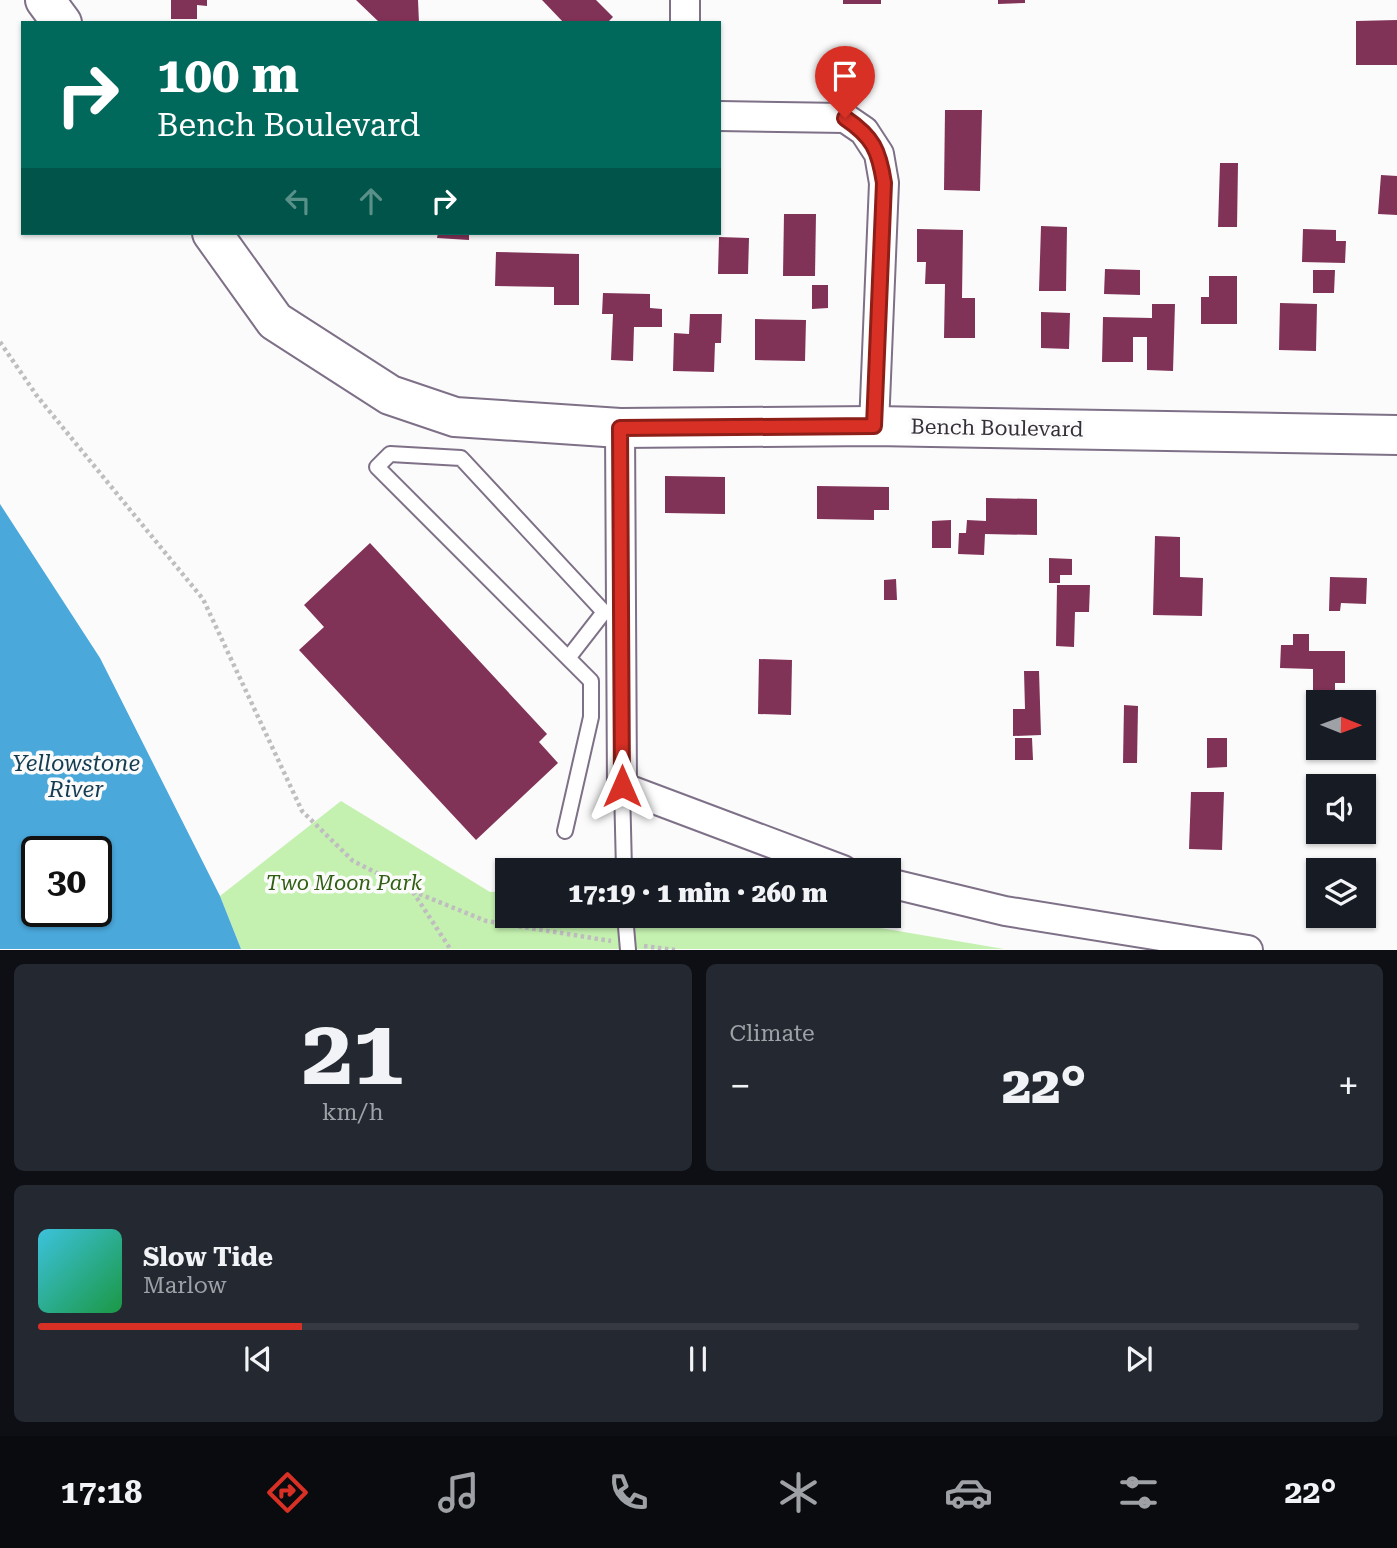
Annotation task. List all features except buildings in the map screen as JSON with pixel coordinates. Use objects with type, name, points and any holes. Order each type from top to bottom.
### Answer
[{"type":"main road","points":[[45,0],[61,21]]},
{"type":"main road","name":"Bench Boulevard","points":[[213,235],[275,321],[390,395],[455,417],[620,428],[874,426],[1397,435]]},
{"type":"street","points":[[685,0],[685,21]]},
{"type":"street","points":[[721,116],[845,118],[864,131],[879,154],[884,183],[874,426]]},
{"type":"street","points":[[620,428],[613,612],[622,786],[811,858]]},
{"type":"street","points":[[901,886],[1005,911],[1248,950]]},
{"type":"lane","points":[[565,831],[591,717],[591,681],[377,467],[390,454],[461,457],[613,612],[569,657]]},
{"type":"lane","points":[[622,786],[624,858]]},
{"type":"lane","points":[[626,928],[627,946]]},
{"type":"path","points":[[0,342],[37,396],[203,599],[302,811],[353,861],[412,891],[486,921],[627,946],[675,950]]},
{"type":"path","points":[[412,891],[452,950]]},
{"type":"green space","name":"Two Moon Park","points":[[341,801],[490,892],[495,892],[495,928],[880,928],[1004,949],[241,949],[220,896]]},
{"type":"water","name":"Yellowstone River","points":[[0,504],[100,658],[220,896],[241,949],[0,949]]},
{"type":"route","points":[[622,786],[620,428],[874,426],[884,183],[879,154],[864,131],[845,118]]}]
